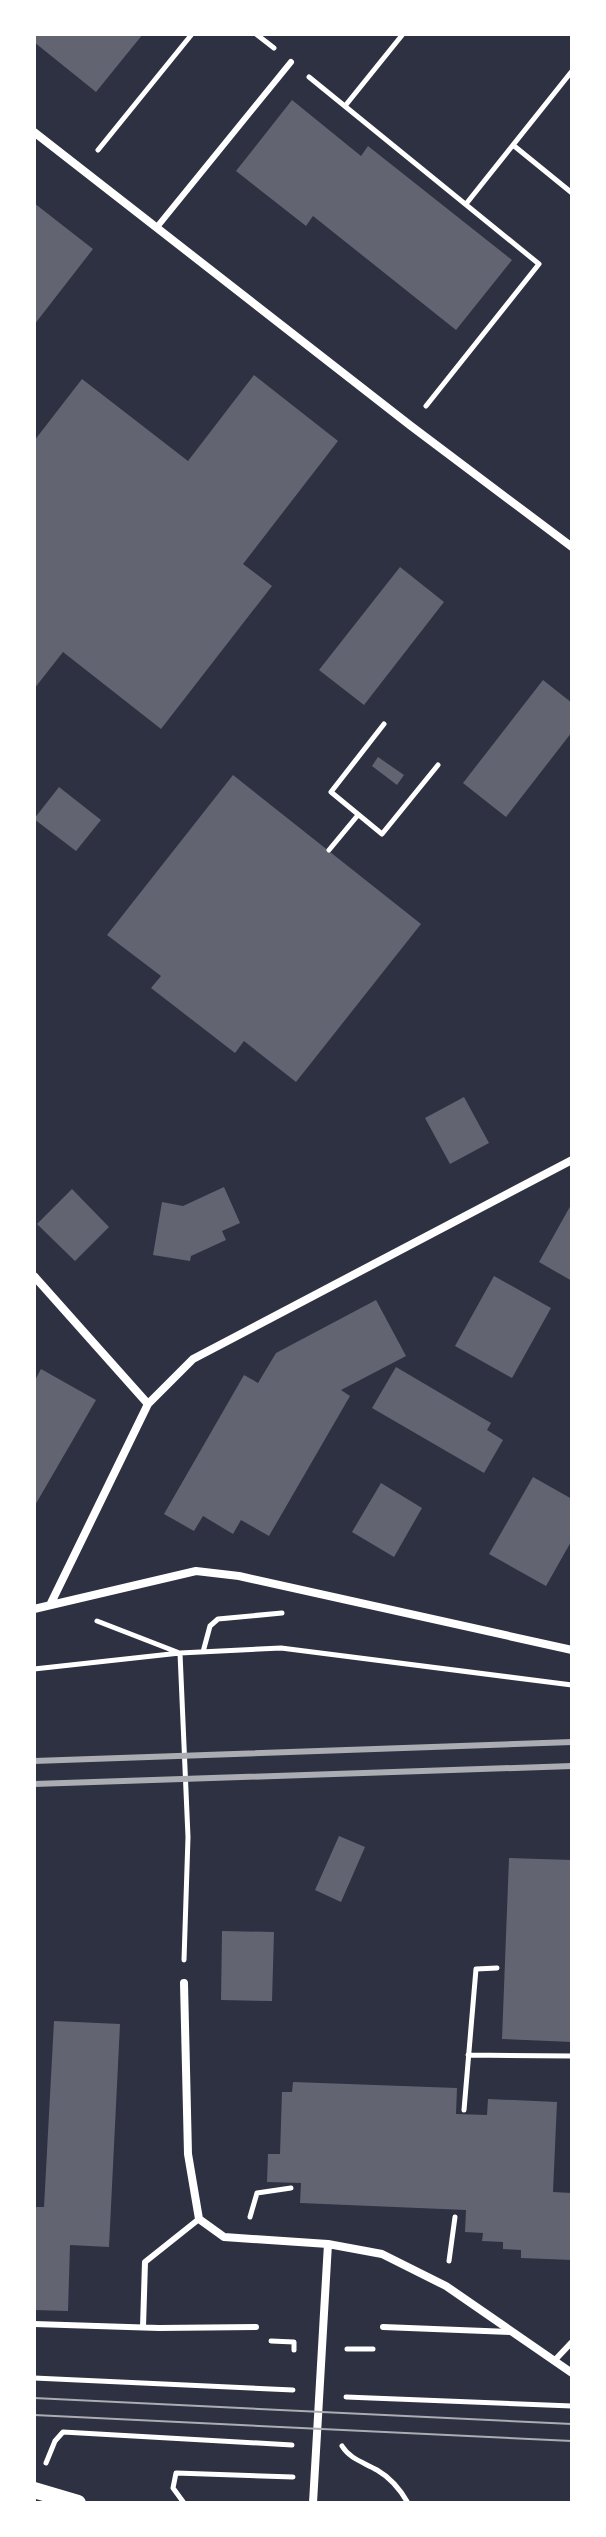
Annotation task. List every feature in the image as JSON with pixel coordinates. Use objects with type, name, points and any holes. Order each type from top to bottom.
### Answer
[{"type":"main road","points":[[37,2490],[78,2503]]},
{"type":"street","points":[[34,132],[411,426],[572,547]]},
{"type":"street","points":[[51,1603],[148,1404],[193,1359],[572,1160]]},
{"type":"street","points":[[34,1276],[148,1404]]},
{"type":"street","points":[[34,1609],[196,1571],[239,1576],[572,1650]]},
{"type":"street","points":[[184,1983],[188,2154],[199,2219],[224,2237],[328,2244],[382,2254],[446,2286],[572,2373]]},
{"type":"street","points":[[313,2503],[328,2244]]},
{"type":"lane","points":[[157,227],[291,62]]},
{"type":"lane","points":[[143,2327],[145,2262],[199,2219]]},
{"type":"lane","points":[[34,2324],[256,2327]]},
{"type":"lane","points":[[383,2327],[515,2332]]},
{"type":"lane","points":[[555,2360],[572,2342]]},
{"type":"path","points":[[83,170],[192,34]]},
{"type":"path","points":[[256,34],[539,264],[411,426]]},
{"type":"path","points":[[345,106],[403,34]]},
{"type":"path","points":[[466,204],[572,71]]},
{"type":"path","points":[[513,145],[572,193]]},
{"type":"path","points":[[384,724],[331,792],[382,834],[438,765]]},
{"type":"path","points":[[329,850],[358,815]]},
{"type":"path","points":[[203,1652],[210,1626],[218,1619],[263,1617],[310,1609],[316,1593]]},
{"type":"path","points":[[51,1603],[180,1653]]},
{"type":"path","points":[[34,1669],[180,1653],[281,1648],[572,1685]]},
{"type":"path","points":[[180,1653],[188,1837],[184,1983]]},
{"type":"path","points":[[464,2110],[476,1969],[497,1968]]},
{"type":"path","points":[[468,2055],[572,2056]]},
{"type":"path","points":[[244,2237],[257,2193],[291,2188]]},
{"type":"path","points":[[446,2286],[455,2217]]},
{"type":"path","points":[[256,2327],[261,2340],[294,2342],[293,2357]]},
{"type":"path","points":[[347,2362],[347,2349],[374,2349]]},
{"type":"path","points":[[34,2378],[293,2387],[292,2400]]},
{"type":"path","points":[[345,2405],[346,2389]]},
{"type":"path","points":[[346,2397],[572,2406]]},
{"type":"path","points":[[37,2490],[55,2441],[63,2432],[344,2446]]},
{"type":"path","points":[[290,2437],[290,2445]]},
{"type":"path","points":[[344,2438],[349,2456],[394,2482],[408,2503]]},
{"type":"path","points":[[184,2503],[173,2488],[176,2473],[314,2477]]},
{"type":"building","points":[[34,34],[143,34],[96,92],[34,42]]},
{"type":"building","points":[[292,100],[361,156],[368,146],[512,260],[456,330],[313,216],[306,226],[236,171]]},
{"type":"building","points":[[34,203],[93,249],[34,325]]},
{"type":"building","points":[[254,375],[338,441],[243,564],[272,586],[161,729],[63,652],[34,689],[34,441],[82,379],[188,461]]},
{"type":"building","points":[[400,567],[444,602],[364,705],[319,670]]},
{"type":"building","points":[[543,680],[572,703],[572,732],[506,817],[463,783]]},
{"type":"building","points":[[378,757],[404,775],[397,785],[372,766]]},
{"type":"building","points":[[233,775],[421,924],[296,1082],[244,1041],[235,1053],[151,988],[161,976],[107,935]]},
{"type":"building","points":[[59,787],[101,820],[76,851],[34,819]]},
{"type":"building","points":[[464,1097],[489,1143],[450,1164],[425,1118]]},
{"type":"building","points":[[224,1187],[240,1223],[222,1231],[226,1240],[191,1256],[190,1261],[153,1255],[162,1202],[183,1206]]},
{"type":"building","points":[[72,1189],[109,1227],[75,1261],[37,1224]]},
{"type":"building","points":[[572,1203],[572,1281],[539,1262]]},
{"type":"building","points":[[494,1276],[551,1308],[512,1378],[455,1346]]},
{"type":"building","points":[[376,1300],[406,1356],[341,1390],[350,1396],[269,1536],[241,1520],[233,1534],[203,1516],[194,1531],[164,1514],[244,1375],[258,1383],[276,1353]]},
{"type":"building","points":[[396,1367],[491,1423],[487,1430],[503,1440],[484,1473],[372,1408]]},
{"type":"building","points":[[41,1369],[96,1400],[34,1507],[34,1382]]},
{"type":"building","points":[[533,1477],[572,1499],[572,1540],[546,1586],[489,1554]]},
{"type":"building","points":[[381,1483],[422,1508],[394,1557],[352,1532]]},
{"type":"building","points":[[339,1836],[365,1847],[341,1902],[315,1890]]},
{"type":"building","points":[[509,1858],[572,1860],[572,2042],[502,2039]]},
{"type":"building","points":[[222,1931],[274,1932],[272,2001],[221,2000]]},
{"type":"building","points":[[54,2021],[120,2024],[109,2247],[70,2245],[68,2311],[34,2310],[34,2207],[44,2207]]},
{"type":"building","points":[[293,2082],[457,2088],[456,2114],[487,2115],[488,2099],[557,2102],[553,2192],[572,2193],[572,2260],[521,2258],[521,2250],[503,2249],[503,2242],[482,2241],[483,2233],[465,2232],[466,2210],[300,2203],[301,2183],[267,2182],[268,2154],[280,2154],[282,2092],[292,2092]]},
{"type":"tram line","points":[[34,2398],[572,2424]]},
{"type":"tram line","points":[[34,2415],[572,2441]]},
{"type":"railway","points":[[34,1761],[572,1742]]},
{"type":"railway","points":[[34,1784],[572,1766]]}]
